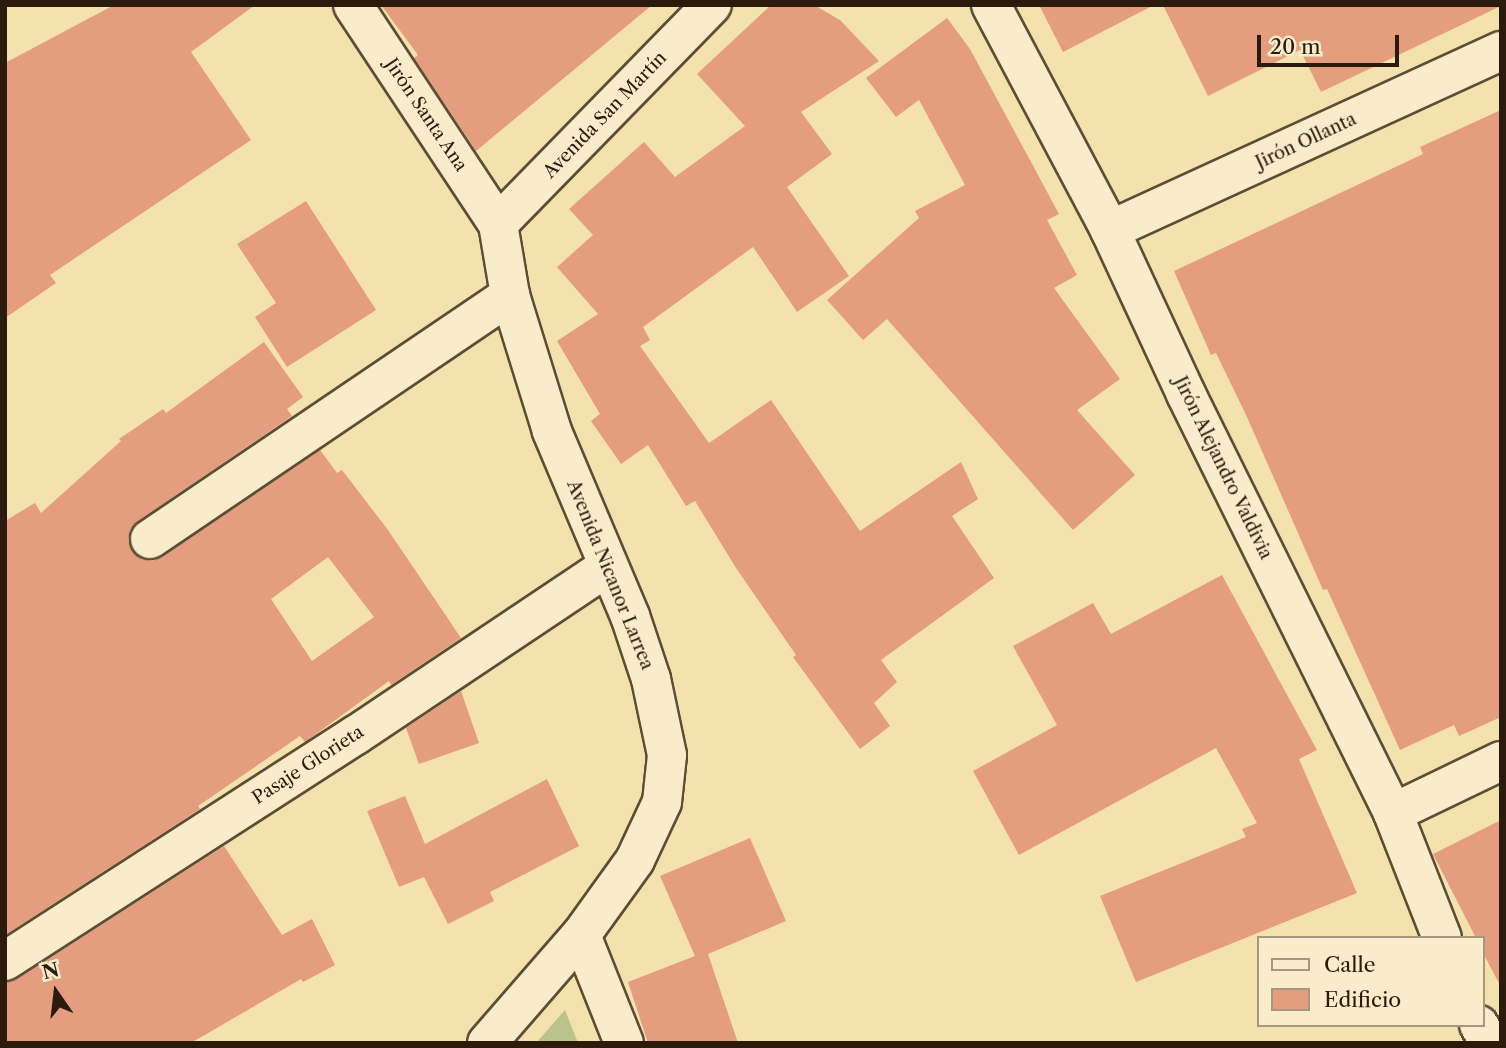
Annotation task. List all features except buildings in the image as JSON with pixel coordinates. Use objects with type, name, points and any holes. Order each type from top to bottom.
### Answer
[{"type":"street","name":"Jirón Santa Ana","points":[[353,5],[498,225]]},
{"type":"street","name":"Avenida San Martín","points":[[498,225],[712,5]]},
{"type":"street","name":"Jirón Alejandro Valdivia","points":[[999,8],[1111,230],[1186,394],[1393,813],[1442,936]]},
{"type":"street","name":"Jirón Ollanta","points":[[1111,230],[1501,51]]},
{"type":"street","name":"Avenida Nicanor Larrea","points":[[487,1043],[581,935],[635,860],[662,802],[667,755],[651,679],[630,616],[552,431],[510,295],[498,225]]},
{"type":"street","points":[[150,539],[510,295]]},
{"type":"street","name":"Pasaje Glorieta","points":[[5,961],[356,735],[608,566]]},
{"type":"street","points":[[1393,813],[1501,761]]},
{"type":"street","points":[[581,935],[624,1043]]},
{"type":"street","points":[[1480,1027],[1490,1043]]},
{"type":"green space","points":[[565,1010],[578,1043],[536,1043]]}]
